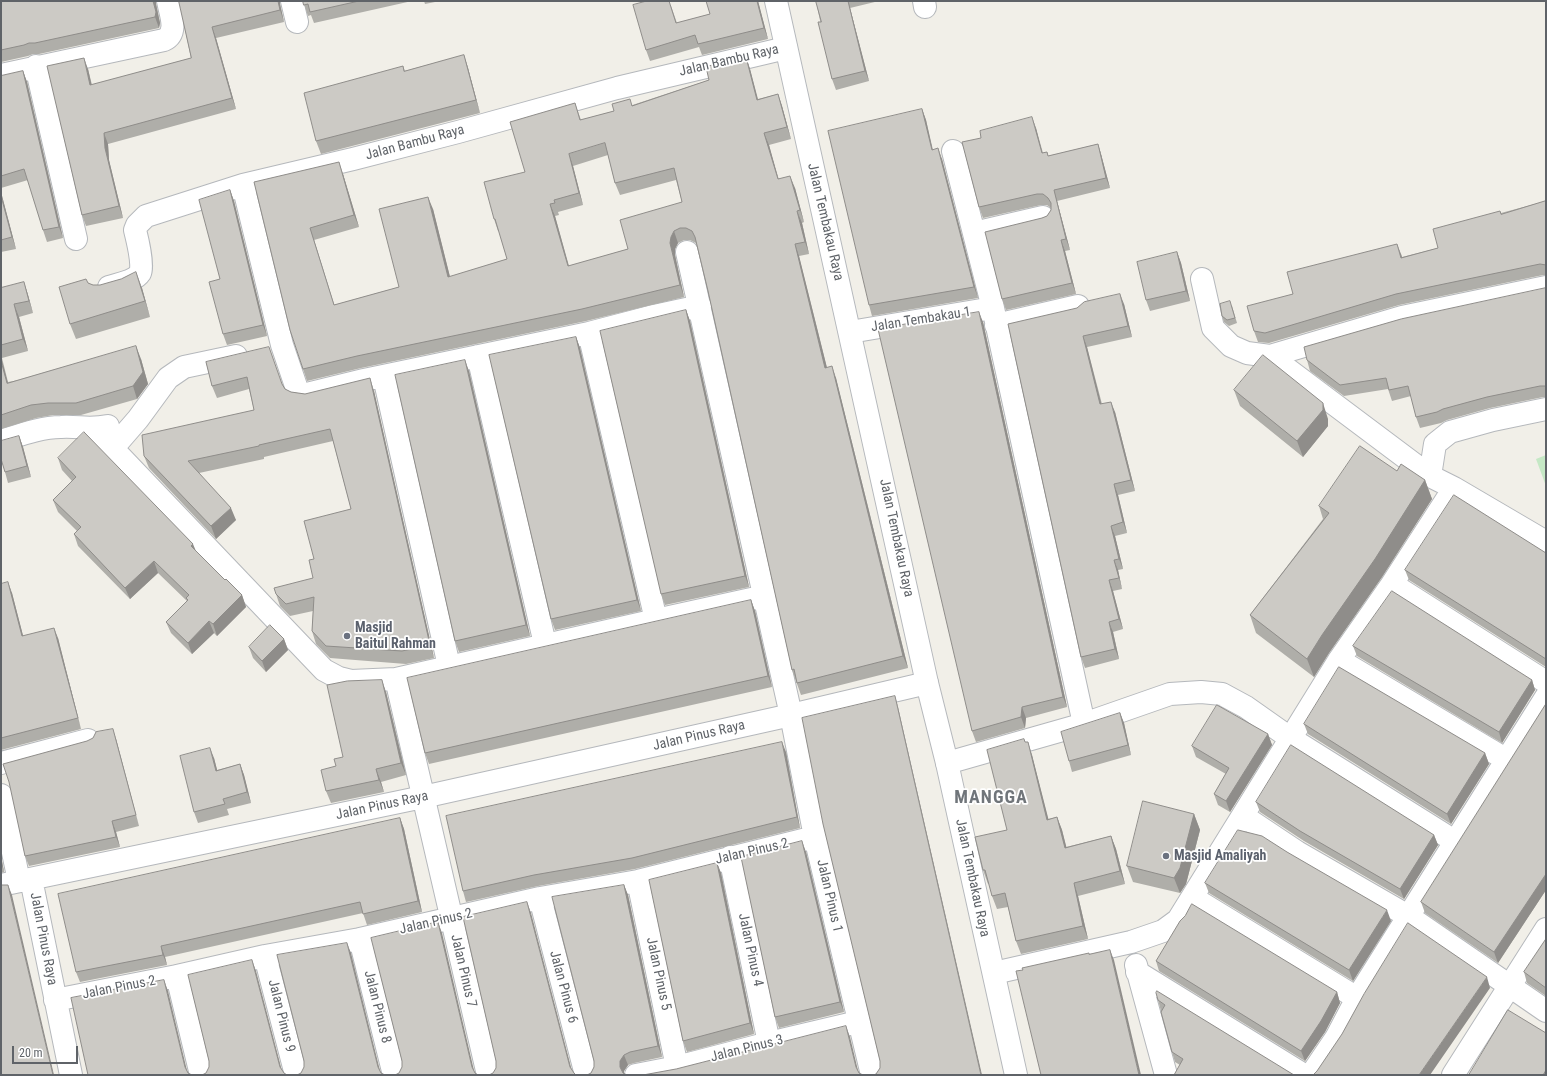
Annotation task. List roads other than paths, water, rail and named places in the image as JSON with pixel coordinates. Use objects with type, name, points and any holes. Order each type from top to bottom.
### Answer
[{"type":"street","points":[[1,75],[36,66],[168,39],[173,23],[168,1]]},
{"type":"street","points":[[292,1],[297,22]]},
{"type":"street","name":"Jalan Tembakau Raya","points":[[776,1],[927,683],[947,763],[1016,1075]]},
{"type":"street","name":"Jalan Bambu Raya","points":[[102,289],[133,279],[140,274],[142,268],[135,230],[137,224],[146,216],[243,185],[450,134],[616,88],[786,48]]},
{"type":"street","points":[[36,66],[76,239]]},
{"type":"street","points":[[953,151],[994,317],[1084,724]]},
{"type":"street","points":[[243,185],[282,345],[298,392],[307,394],[589,333],[700,306]]},
{"type":"street","points":[[974,233],[1043,217]]},
{"type":"street","name":"Jalan Pinus 1","points":[[687,252],[765,596],[791,715],[815,837],[858,1022],[872,1075]]},
{"type":"street","points":[[1202,279],[1213,328],[1231,346],[1247,353],[1270,356],[1402,316],[1546,287]]},
{"type":"street","name":"Jalan Tembakau 1","points":[[850,332],[994,317],[1078,306]]},
{"type":"street","points":[[589,333],[656,620]]},
{"type":"street","points":[[112,449],[138,420],[168,378],[184,367],[282,345]]},
{"type":"street","points":[[478,356],[545,644]]},
{"type":"street","points":[[1270,356],[1430,476],[1454,488],[1546,542]]},
{"type":"street","points":[[384,377],[449,666]]},
{"type":"street","points":[[1430,476],[1435,444],[1450,432],[1493,420],[1546,408]]},
{"type":"street","points":[[1,441],[36,431],[61,427],[94,429],[138,420]]},
{"type":"street","points":[[94,429],[324,670],[338,678],[351,681],[396,679],[545,644],[765,596]]},
{"type":"street","points":[[994,973],[1131,942],[1163,931],[1178,920],[1339,660],[1392,584],[1454,488]]},
{"type":"street","points":[[1392,584],[1546,682]]},
{"type":"street","points":[[1339,660],[1507,760]]},
{"type":"street","name":"Jalan Pinus 7","points":[[396,679],[488,1075]]},
{"type":"street","name":"Jalan Pinus Raya","points":[[71,1075],[55,1000],[17,882],[423,797],[791,715],[927,683]]},
{"type":"street","points":[[947,763],[1084,724],[1170,694],[1201,692],[1222,694],[1246,707],[1290,738],[1456,842]]},
{"type":"street","points":[[1311,1075],[1336,1038],[1357,998],[1546,697]]},
{"type":"street","points":[[1,763],[88,740]]},
{"type":"street","points":[[1,795],[17,882]]},
{"type":"street","points":[[1242,816],[1297,852],[1408,916],[1546,1011]]},
{"type":"street","name":"Jalan Pinus 2","points":[[55,1000],[177,976],[266,956],[360,939],[540,898],[638,881],[815,837]]},
{"type":"street","name":"Jalan Pinus 4","points":[[730,857],[769,1042]]},
{"type":"street","name":"Jalan Pinus 5","points":[[638,881],[677,1067]]},
{"type":"street","name":"Jalan Pinus 6","points":[[540,898],[586,1075]]},
{"type":"street","points":[[1192,898],[1357,998]]},
{"type":"street","points":[[1453,1075],[1546,929]]},
{"type":"street","name":"Jalan Pinus 8","points":[[360,939],[394,1075]]},
{"type":"street","points":[[1131,942],[1137,972],[1166,1075]]},
{"type":"street","name":"Jalan Pinus 9","points":[[266,956],[296,1075]]},
{"type":"street","points":[[1137,972],[1304,1075]]},
{"type":"street","points":[[177,976],[201,1075]]},
{"type":"street","name":"Jalan Pinus 3","points":[[636,1075],[677,1067],[769,1042],[858,1022]]},
{"type":"place","name":"Masjid Baitul Rahman","points":[[347,636]]},
{"type":"place","name":"Masjid Amaliyah","points":[[1166,856]]},
{"type":"district","name":"MANGGA","points":[[991,798]]}]
